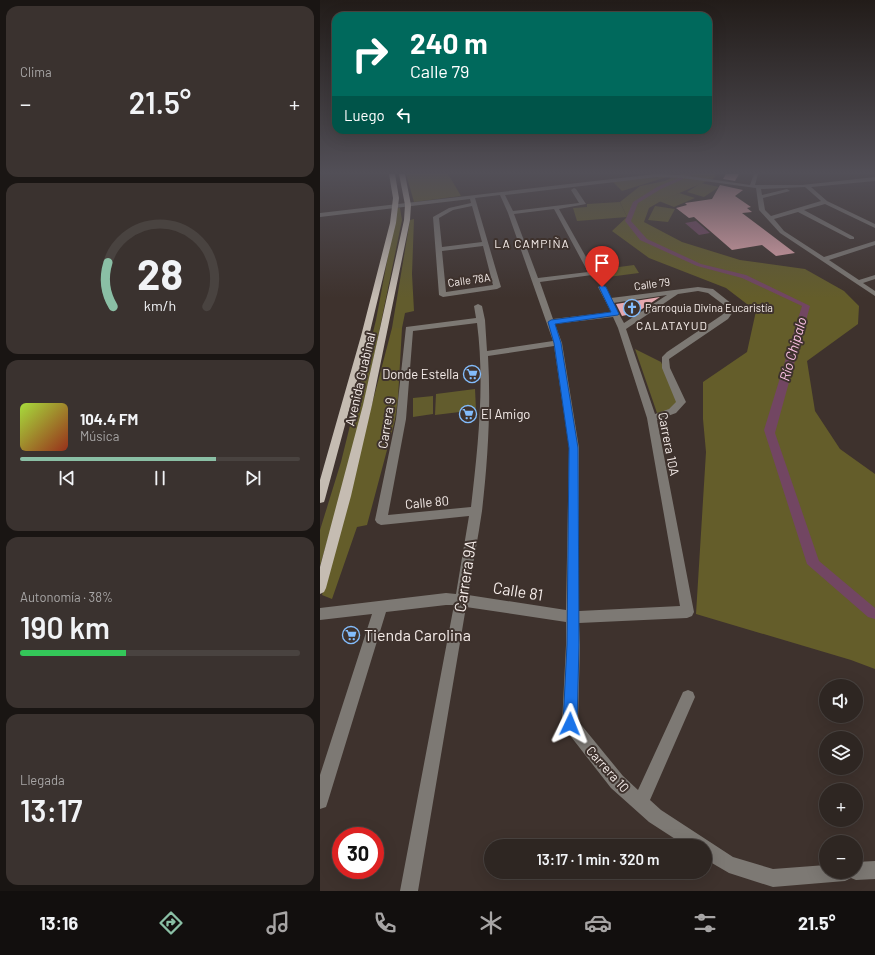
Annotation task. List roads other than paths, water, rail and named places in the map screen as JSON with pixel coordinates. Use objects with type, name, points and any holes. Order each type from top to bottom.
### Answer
[{"type":"main road","name":"Avenida Guabinal","points":[[320,499],[365,336],[394,216]]},
{"type":"main road","name":"Avenida Guabinal","points":[[320,588],[337,529],[375,374],[406,216]]},
{"type":"street","points":[[439,216],[436,217],[439,249],[485,244],[477,216]]},
{"type":"street","name":"Carrera 10","points":[[512,216],[558,343],[574,448],[573,645],[570,724],[618,782],[655,816],[690,839]]},
{"type":"street","points":[[535,281],[592,273],[560,216]]},
{"type":"street","points":[[766,216],[782,232],[875,294]]},
{"type":"street","points":[[769,219],[780,216]]},
{"type":"street","points":[[810,216],[852,238]]},
{"type":"street","points":[[853,216],[875,226]]},
{"type":"street","points":[[823,260],[875,243]]},
{"type":"street","name":"Calle 78A","points":[[439,249],[443,295],[497,287],[485,244]]},
{"type":"street","points":[[859,282],[875,277]]},
{"type":"street","name":"Carrera 10A","points":[[602,287],[622,328],[652,418],[687,612]]},
{"type":"street","name":"Calle 79","points":[[609,301],[698,289],[710,290],[728,304],[728,312],[725,317],[670,354],[665,359],[666,368],[681,402],[679,408],[669,414],[652,418]]},
{"type":"street","points":[[622,328],[677,292]]},
{"type":"street","name":"Carrera 9A","points":[[409,891],[476,511],[486,409],[485,354],[478,306]]},
{"type":"street","points":[[551,322],[616,316],[632,321]]},
{"type":"street","name":"Carrera 9","points":[[381,520],[401,419],[409,329],[480,320]]},
{"type":"street","points":[[485,354],[558,343]]},
{"type":"street","name":"Calle 80","points":[[381,520],[476,511]]},
{"type":"street","name":"Calle 81","points":[[320,614],[381,606],[446,600],[461,600],[572,617],[687,612]]},
{"type":"street","points":[[320,802],[381,606]]},
{"type":"street","points":[[640,803],[688,697]]},
{"type":"street","points":[[712,853],[729,864],[773,878],[819,874]]},
{"type":"street","points":[[863,871],[875,870]]},
{"type":"water","name":"Río Chipalo","points":[[627,216],[633,216],[631,221],[647,239],[701,264],[746,275],[810,306],[775,433],[819,561],[875,608],[875,619],[868,617],[807,564],[764,430],[802,306],[742,278],[697,266],[640,240],[625,221]]},
{"type":"water","points":[[696,221],[710,233],[699,235],[685,223]]},
{"type":"place","name":"Parroquia Divina Eucaristía","points":[[632,308]]},
{"type":"place","name":"Donde Estella","points":[[472,374]]},
{"type":"place","name":"El Amigo","points":[[468,414]]},
{"type":"place","name":"Tienda Carolina","points":[[351,635]]},
{"type":"district","name":"LA CAMPIÑA","points":[[532,244]]},
{"type":"district","name":"CALATAYUD","points":[[672,326]]}]
